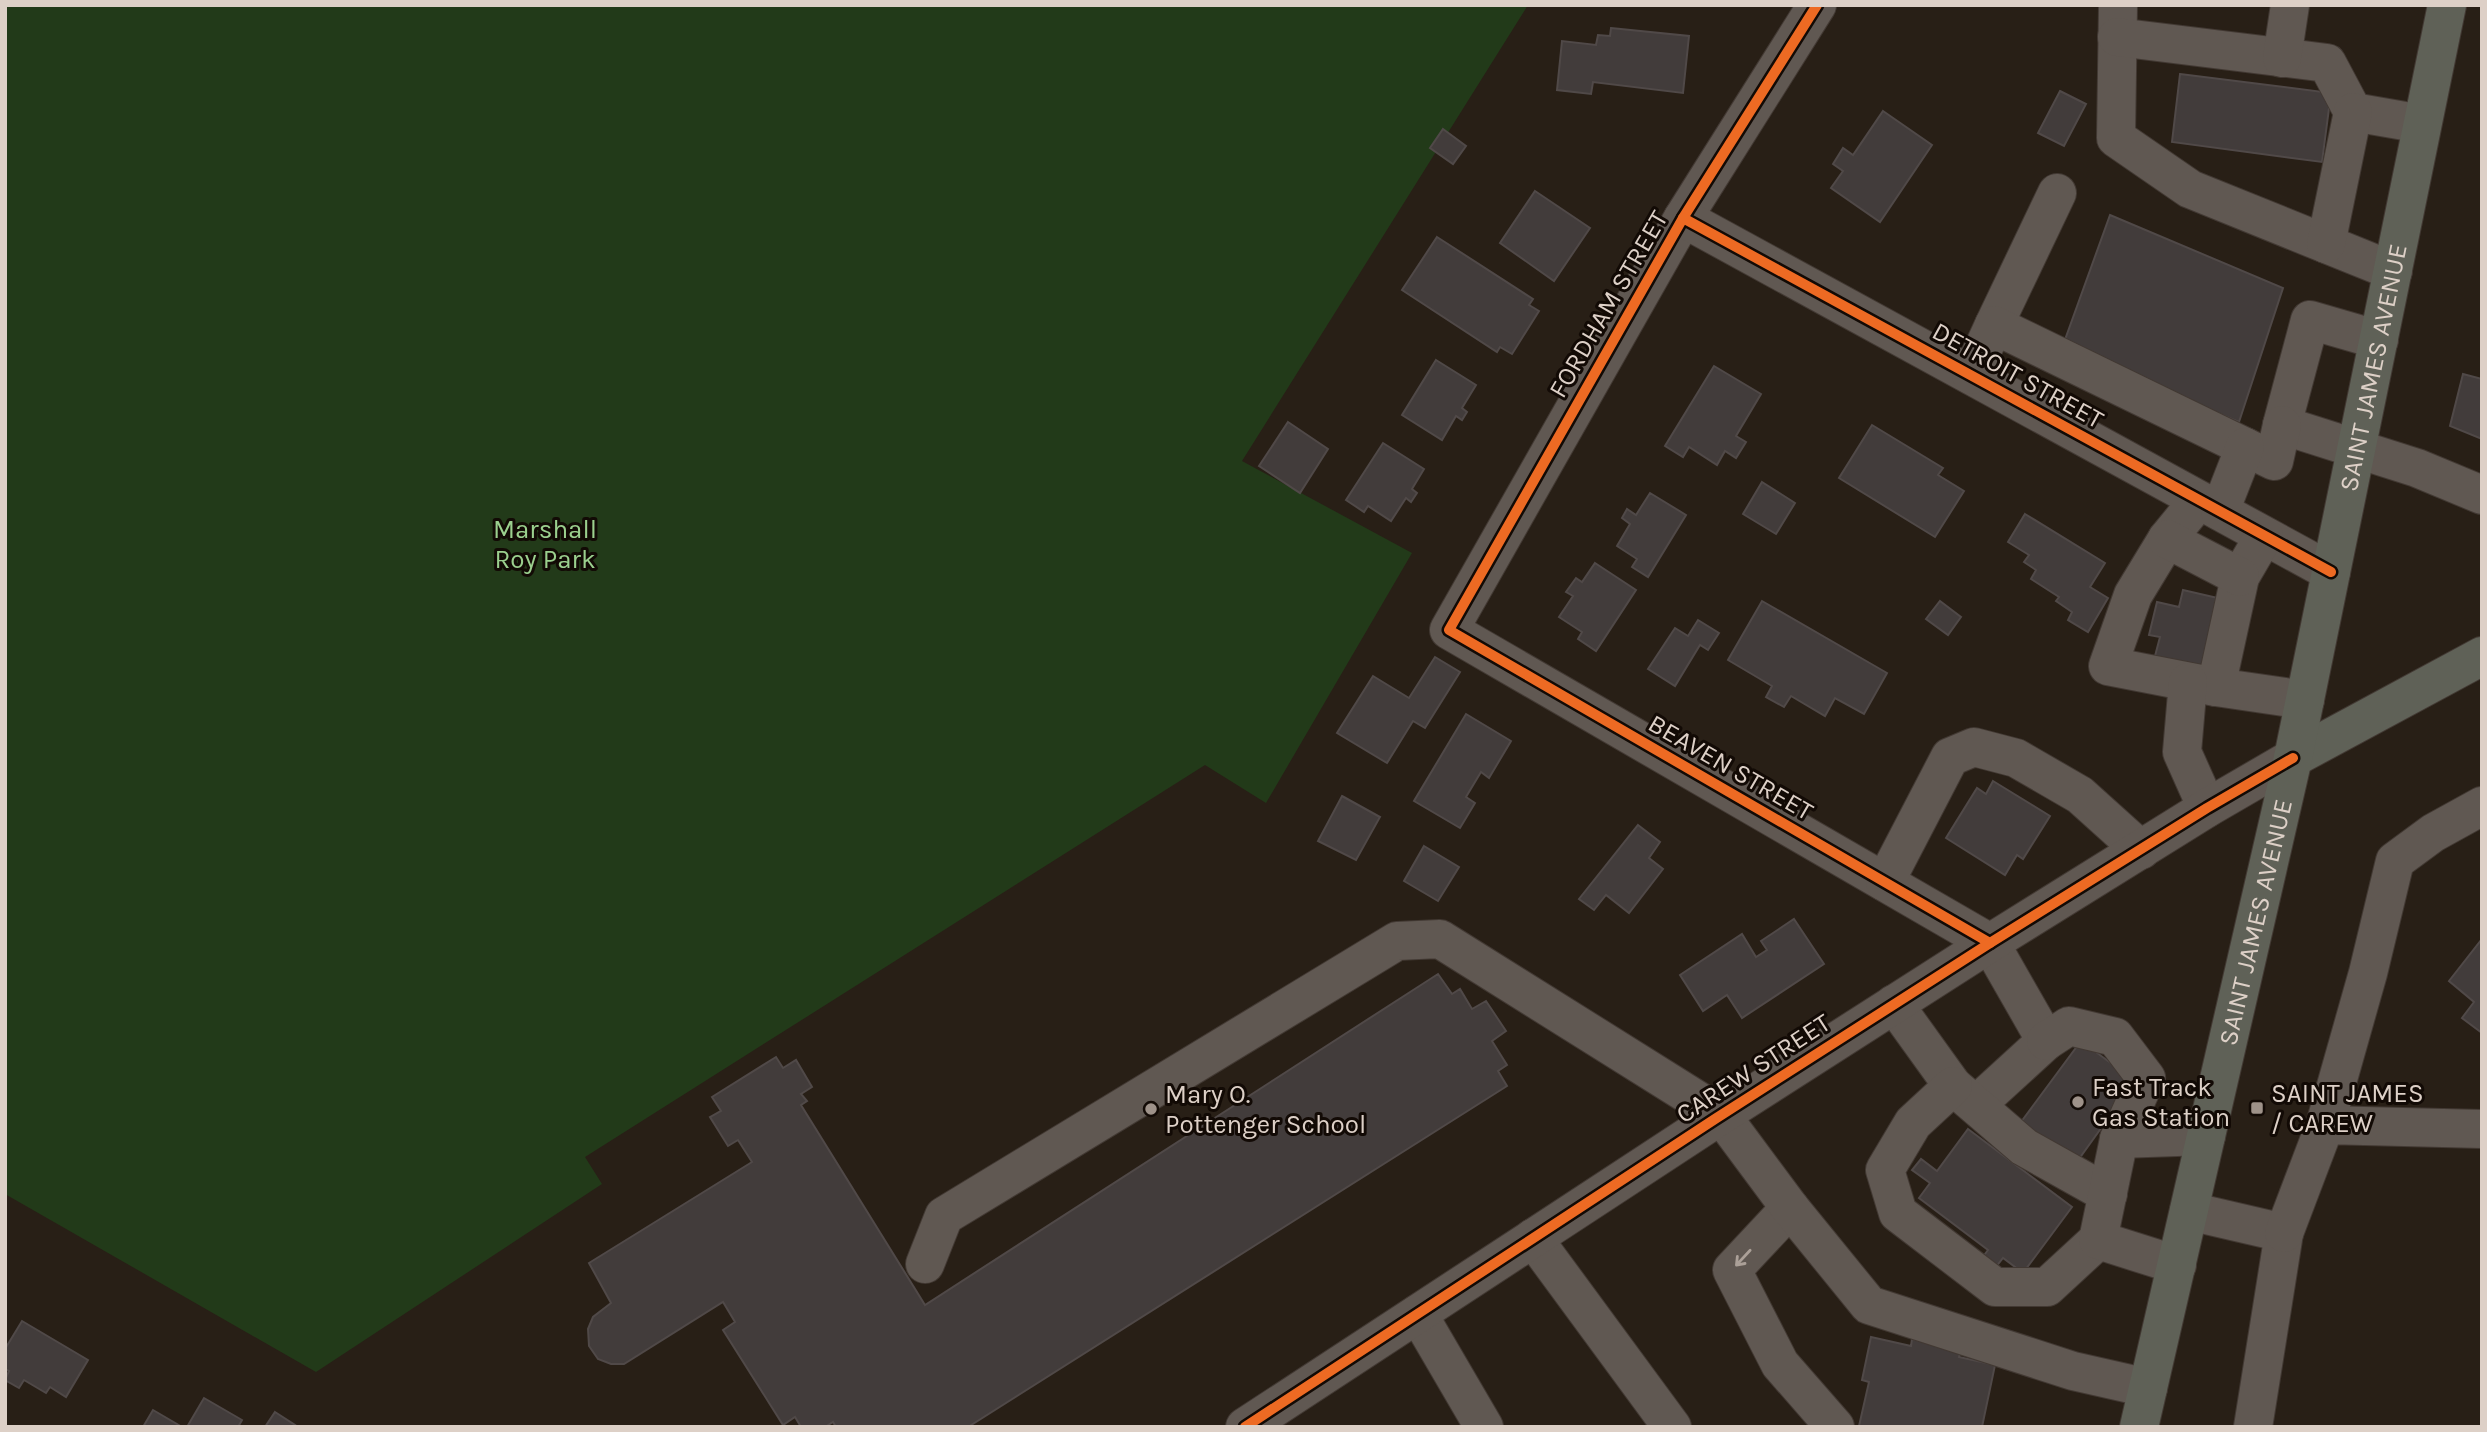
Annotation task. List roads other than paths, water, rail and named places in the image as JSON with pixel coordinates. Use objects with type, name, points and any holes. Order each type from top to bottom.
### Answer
[{"type":"main road","name":"SAINT JAMES AVENUE","points":[[2139,1427],[2293,758],[2447,5]]},
{"type":"main road","name":"CAREW STREET","points":[[2293,758],[2482,656]]},
{"type":"street","name":"FORDHAM STREET","points":[[1449,630],[1683,218],[1817,5]]},
{"type":"street","points":[[2282,58],[2290,5]]},
{"type":"street","points":[[2326,244],[2353,112],[2327,63],[2282,58],[2118,21],[2116,138],[2190,189],[2326,244],[2393,271]]},
{"type":"street","points":[[2353,112],[2422,124]]},
{"type":"street","points":[[1971,375],[2057,192]]},
{"type":"street","name":"DETROIT STREET","points":[[1683,218],[2331,572]]},
{"type":"street","points":[[1994,325],[2274,461],[2310,320],[2379,340]]},
{"type":"street","points":[[2096,443],[2119,386]]},
{"type":"street","points":[[2282,425],[2439,475],[2482,495]]},
{"type":"street","points":[[2245,447],[2209,506],[2167,539],[2133,595],[2108,666],[2202,685],[2305,700]]},
{"type":"street","points":[[2207,808],[2182,752],[2240,577],[2264,536]]},
{"type":"street","points":[[2167,539],[2240,577]]},
{"type":"street","name":"BEAVEN STREET","points":[[1449,630],[1990,943]]},
{"type":"street","points":[[1885,882],[1950,757],[1974,747],[2016,758],[2080,795],[2141,850]]},
{"type":"street","name":"CAREW STREET","points":[[1245,1427],[1894,1004],[2207,808],[2293,758]]},
{"type":"street","points":[[2253,1427],[2284,1233],[2325,1125],[2368,973],[2395,861],[2433,833],[2482,806]]},
{"type":"street","points":[[925,1264],[944,1216],[1397,941],[1440,939],[1721,1115],[1790,1208],[1869,1305],[2073,1371],[2148,1388]]},
{"type":"street","points":[[1990,943],[2046,1041]]},
{"type":"street","points":[[1894,1004],[1965,1096],[2024,1147],[2108,1194]]},
{"type":"street","points":[[2069,1026],[2115,1037],[2146,1077],[2119,1139],[2098,1240],[2047,1287],[1995,1287],[1898,1213],[1885,1170],[1913,1124],[1965,1096],[2069,1026]]},
{"type":"street","points":[[2325,1125],[2482,1129]]},
{"type":"street","points":[[2119,1139],[2206,1136]]},
{"type":"street","points":[[1790,1208],[1732,1270],[1780,1364],[1835,1427]]},
{"type":"street","points":[[2189,1211],[2284,1233]]},
{"type":"street","points":[[1533,1238],[1672,1427]]},
{"type":"street","points":[[2098,1240],[2176,1265]]},
{"type":"street","points":[[1418,1314],[1484,1427]]},
{"type":"place","name":"Fast Track Gas Station","points":[[2078,1102]]},
{"type":"place","name":"SAINT JAMES / CAREW","points":[[2257,1108]]},
{"type":"place","name":"Mary O. Pottenger School","points":[[1151,1109]]},
{"type":"park label","name":"Marshall Roy Park","points":[[545,544]]}]
